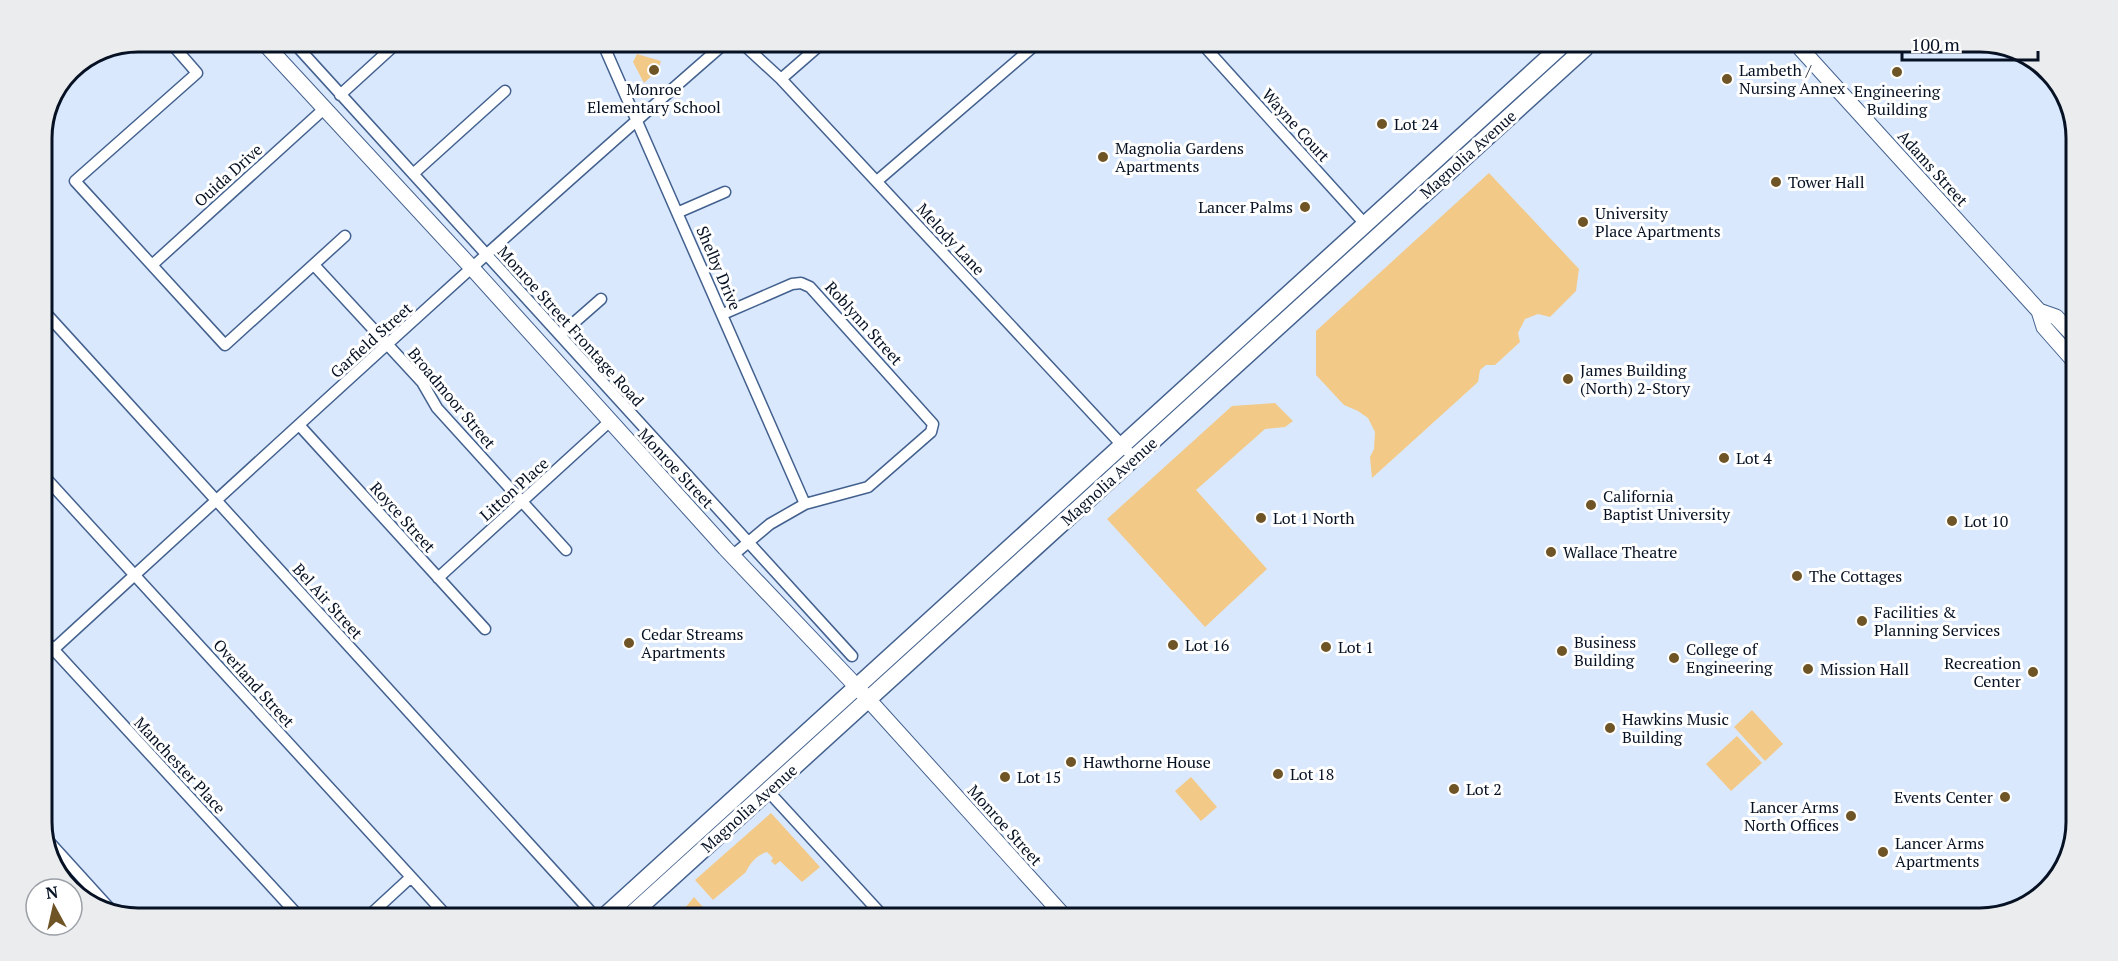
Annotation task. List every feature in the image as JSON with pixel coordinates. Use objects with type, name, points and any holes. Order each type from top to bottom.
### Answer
[{"type":"main road","name":"Monroe Street","points":[[273,52],[472,268],[609,422],[862,694],[1057,908]]},
{"type":"main road","name":"Magnolia Avenue","points":[[639,908],[768,791],[862,694],[1122,445],[1555,52]]},
{"type":"main road","name":"Magnolia Avenue","points":[[614,908],[1134,458],[1581,52]]},
{"type":"main road","name":"Adams Street","points":[[1804,52],[2039,311],[2044,327],[2065,343]]},
{"type":"main road","points":[[1365,224],[1377,237]]},
{"type":"main road","name":"Adams Street","points":[[2039,311],[2056,317],[2065,327]]},
{"type":"street","points":[[179,52],[197,73],[75,181],[225,345],[345,236]]},
{"type":"street","name":"Monroe Street Frontage Road","points":[[302,52],[852,656]]},
{"type":"street","points":[[340,94],[387,52]]},
{"type":"street","name":"Shelby Drive","points":[[607,52],[679,212],[805,504]]},
{"type":"street","name":"Garfield Street","points":[[54,650],[134,574],[472,268],[715,52]]},
{"type":"street","name":"Melody Lane","points":[[752,52],[781,79],[1134,458]]},
{"type":"street","points":[[781,79],[812,52]]},
{"type":"street","points":[[877,181],[1027,52]]},
{"type":"street","name":"Wayne Court","points":[[1209,52],[1365,224]]},
{"type":"street","points":[[413,174],[505,91]]},
{"type":"street","name":"Ouida Drive","points":[[152,265],[325,108]]},
{"type":"street","points":[[679,212],[725,192]]},
{"type":"street","name":"Broadmoor Street","points":[[314,265],[422,382],[437,408],[566,550]]},
{"type":"street","name":"Roblynn Street","points":[[723,314],[792,284],[801,283],[810,287],[933,424],[931,432],[868,487],[805,504]]},
{"type":"street","points":[[560,335],[601,299]]},
{"type":"street","name":"Bel Air Street","points":[[53,321],[587,908]]},
{"type":"street","name":"Litton Place","points":[[438,578],[609,422]]},
{"type":"street","name":"Royce Street","points":[[299,425],[485,629]]},
{"type":"street","name":"Overland Street","points":[[53,486],[439,908]]},
{"type":"street","points":[[732,556],[770,524],[805,504]]},
{"type":"street","name":"Manchester Place","points":[[54,650],[291,908]]},
{"type":"street","points":[[768,791],[876,908]]},
{"type":"street","points":[[57,851],[103,901]]},
{"type":"street","points":[[377,908],[411,877]]},
{"type":"shaded area","points":[[637,54],[661,61],[658,70],[644,83],[633,62]]},
{"type":"shaded area","points":[[1489,173],[1579,269],[1576,291],[1550,317],[1538,314],[1525,319],[1518,333],[1520,342],[1495,365],[1486,365],[1480,370],[1478,382],[1372,478],[1370,457],[1374,449],[1375,432],[1368,418],[1344,405],[1316,375],[1316,331]]},
{"type":"shaded area","points":[[1275,403],[1293,421],[1285,427],[1265,429],[1196,490],[1267,569],[1205,627],[1107,519],[1232,406]]},
{"type":"shaded area","points":[[1752,710],[1783,744],[1765,761],[1734,727]]},
{"type":"shaded area","points":[[1737,736],[1762,763],[1731,791],[1706,764]]},
{"type":"shaded area","points":[[1191,777],[1217,807],[1201,821],[1175,791]]},
{"type":"shaded area","points":[[771,813],[820,867],[802,882],[780,861],[775,865],[771,861],[773,858],[767,852],[757,857],[746,872],[713,900],[695,880]]},
{"type":"shaded area","points":[[694,897],[704,908],[685,908]]},
{"type":"place","name":"Monroe Elementary School","points":[[654,70]]},
{"type":"place","name":"Engineering Building","points":[[1897,72]]},
{"type":"place","name":"Lambeth / Nursing Annex","points":[[1727,79]]},
{"type":"place","name":"Lot 24","points":[[1382,124]]},
{"type":"place","name":"Magnolia Gardens Apartments","points":[[1103,157]]},
{"type":"place","name":"Tower Hall","points":[[1776,182]]},
{"type":"place","name":"Lancer Palms","points":[[1305,207]]},
{"type":"place","name":"University Place Apartments","points":[[1583,222]]},
{"type":"place","name":"James Building (North) 2-Story","points":[[1568,379]]},
{"type":"place","name":"Lot 4","points":[[1724,458]]},
{"type":"place","name":"California Baptist University","points":[[1591,505]]},
{"type":"place","name":"Lot 1 North","points":[[1261,518]]},
{"type":"place","name":"Lot 10","points":[[1952,521]]},
{"type":"place","name":"Wallace Theatre","points":[[1551,552]]},
{"type":"place","name":"The Cottages","points":[[1797,576]]},
{"type":"place","name":"Facilities & Planning Services","points":[[1862,621]]},
{"type":"place","name":"Cedar Streams Apartments","points":[[629,643]]},
{"type":"place","name":"Lot 16","points":[[1173,645]]},
{"type":"place","name":"Lot 1","points":[[1326,647]]},
{"type":"place","name":"Business Building","points":[[1562,651]]},
{"type":"place","name":"College of Engineering","points":[[1674,658]]},
{"type":"place","name":"Mission Hall","points":[[1808,669]]},
{"type":"place","name":"Recreation Center","points":[[2033,672]]},
{"type":"place","name":"Hawkins Music Building","points":[[1610,728]]},
{"type":"place","name":"Hawthorne House","points":[[1071,762]]},
{"type":"place","name":"Lot 18","points":[[1278,774]]},
{"type":"place","name":"Lot 15","points":[[1005,777]]},
{"type":"place","name":"Lot 2","points":[[1454,789]]},
{"type":"place","name":"Events Center","points":[[2005,797]]},
{"type":"place","name":"Lancer Arms North Offices","points":[[1851,816]]},
{"type":"place","name":"Lancer Arms Apartments","points":[[1883,852]]}]
